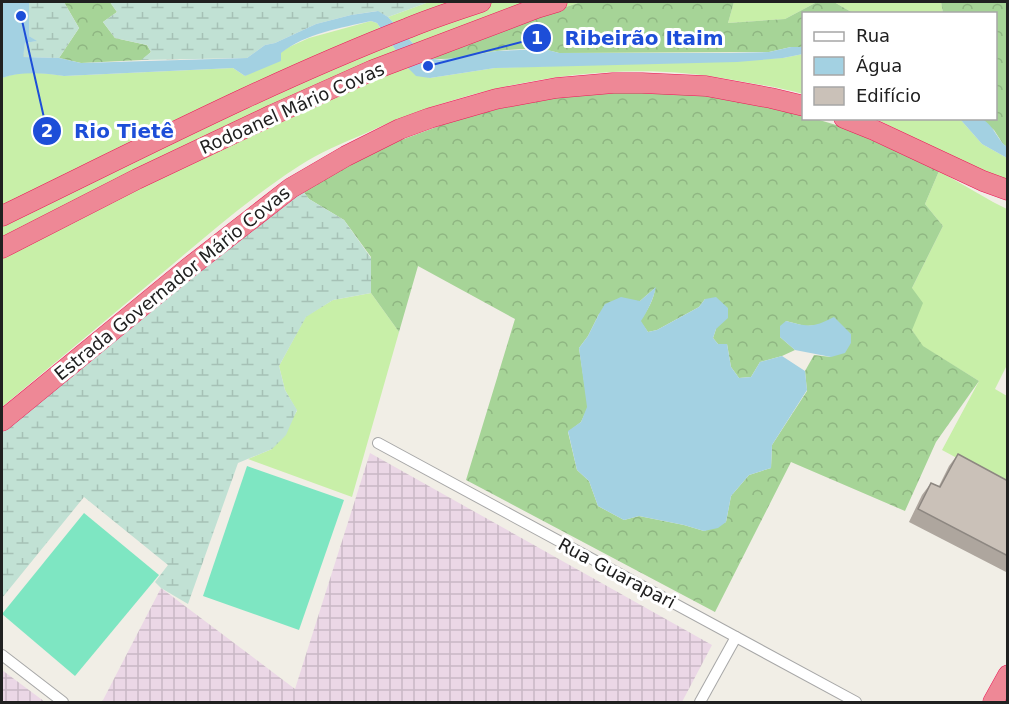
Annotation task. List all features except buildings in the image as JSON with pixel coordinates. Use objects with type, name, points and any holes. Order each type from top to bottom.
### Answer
[{"type":"highway","name":"Rodoanel Mário Covas","points":[[2,216],[176,130],[343,54],[409,27],[481,2]]},
{"type":"highway","name":"Rodoanel Mário Covas","points":[[2,248],[137,179],[373,70],[557,2]]},
{"type":"highway","name":"Estrada Governador Mário Covas","points":[[2,421],[187,269],[291,188],[346,156],[400,129],[496,99],[556,88],[613,83],[706,86],[802,106]]},
{"type":"highway","points":[[849,120],[983,182],[1008,190]]},
{"type":"highway","points":[[983,182],[989,188],[1008,198]]},
{"type":"highway","points":[[993,702],[1008,675]]},
{"type":"street","name":"Rua Guarapari","points":[[378,443],[856,702]]},
{"type":"street","points":[[700,702],[736,637]]},
{"type":"street","points":[[2,655],[63,702]]},
{"type":"shaded area","points":[[370,453],[712,645],[682,702],[102,702],[161,588],[295,689]]},
{"type":"shaded area","points":[[2,670],[45,702],[2,702]]},
{"type":"green space","points":[[29,2],[65,2],[79,28],[59,58],[22,57],[25,43],[36,41],[29,36]]},
{"type":"green space","points":[[65,2],[110,2],[117,12],[103,22],[115,38],[147,45],[151,52],[142,60],[81,63],[59,58],[79,28]]},
{"type":"green space","points":[[110,2],[429,2],[388,17],[377,11],[316,24],[275,43],[265,45],[247,58],[141,60],[151,52],[147,45],[115,38],[103,22],[117,12]]},
{"type":"green space","points":[[429,2],[581,2],[427,58],[388,17]]},
{"type":"green space","points":[[581,2],[734,2],[728,23],[785,19],[817,2],[834,2],[851,12],[802,12],[802,47],[769,52],[559,53],[528,49],[454,58],[427,58]]},
{"type":"green space","points":[[734,2],[817,2],[785,19],[728,23]]},
{"type":"green space","points":[[834,2],[941,2],[943,12],[851,12]]},
{"type":"green space","points":[[941,2],[1007,2],[1007,147],[994,130],[981,120],[997,120],[997,12],[943,12]]},
{"type":"green space","points":[[371,21],[377,23],[408,68],[430,78],[495,68],[783,58],[802,54],[802,94],[770,86],[691,74],[642,71],[602,73],[561,77],[479,93],[401,118],[323,153],[299,166],[266,189],[2,407],[2,78],[25,73],[64,76],[233,68],[245,76],[289,47],[309,38]]},
{"type":"green space","points":[[601,92],[653,92],[723,98],[802,115],[802,120],[819,120],[843,127],[939,171],[925,204],[943,226],[912,288],[923,303],[912,330],[923,346],[979,381],[936,442],[905,511],[791,462],[715,612],[466,480],[515,319],[418,266],[399,332],[371,293],[371,257],[344,220],[309,199],[302,190],[377,149],[458,119],[552,97]],"holes":[[[655,288],[650,305],[640,321],[648,332],[657,330],[699,307],[705,299],[716,329],[713,338],[718,344],[727,344],[731,367],[739,378],[751,377],[760,362],[795,350],[780,337],[786,321],[805,326],[820,325],[831,357],[814,355],[805,371],[807,391],[772,445],[771,468],[749,475],[731,496],[726,522],[704,531],[639,516],[624,520],[598,506],[589,481],[577,470],[568,432],[581,422],[588,407],[579,348],[599,314],[640,301]]]},
{"type":"green space","points":[[878,120],[961,120],[982,144],[1007,158],[1007,185]]},
{"type":"green space","points":[[939,171],[1007,209],[1007,365],[995,389],[1007,396],[1007,485],[942,450],[979,381],[922,346],[912,330],[912,288],[943,226],[925,204]]},
{"type":"green space","points":[[302,190],[309,199],[344,220],[371,258],[371,293],[333,300],[306,317],[279,366],[285,390],[297,410],[286,435],[272,449],[238,463],[188,604],[155,582],[168,565],[84,497],[2,598],[2,432],[236,238]]},
{"type":"green space","points":[[371,293],[399,332],[352,497],[248,459],[272,449],[297,411],[285,390],[279,366],[306,316],[333,300]]},
{"type":"green space","points":[[247,466],[344,500],[299,630],[203,596]]},
{"type":"green space","points":[[84,513],[159,575],[75,676],[2,614]]},
{"type":"water","points":[[2,2],[29,2],[29,36],[37,41],[25,43],[23,57],[59,58],[81,63],[247,58],[265,45],[275,43],[316,24],[378,11],[388,17],[427,58],[441,60],[497,51],[544,49],[559,53],[729,53],[769,52],[802,47],[802,54],[737,62],[495,68],[430,78],[416,76],[377,23],[371,21],[324,32],[301,41],[281,53],[281,61],[245,76],[233,68],[64,76],[41,73],[2,78]]},
{"type":"water","points":[[961,120],[984,120],[1007,147],[1007,158],[982,144]]},
{"type":"water","points":[[656,287],[641,321],[648,332],[657,330],[699,307],[705,299],[716,297],[728,308],[728,318],[716,329],[713,338],[718,344],[727,344],[731,367],[739,378],[751,377],[760,362],[782,356],[805,371],[807,390],[772,445],[771,468],[749,475],[731,496],[726,522],[718,528],[704,531],[639,516],[624,520],[598,506],[589,481],[577,470],[568,431],[581,422],[587,407],[579,348],[605,304],[621,297],[640,301]]},
{"type":"water","points":[[834,317],[851,334],[851,343],[845,353],[831,357],[795,350],[780,337],[780,326],[786,321],[810,325]]},
{"type":"place","name":"Rio Tietê","points":[[21,16]]},
{"type":"place","name":"Ribeirão Itaim","points":[[428,66]]}]
